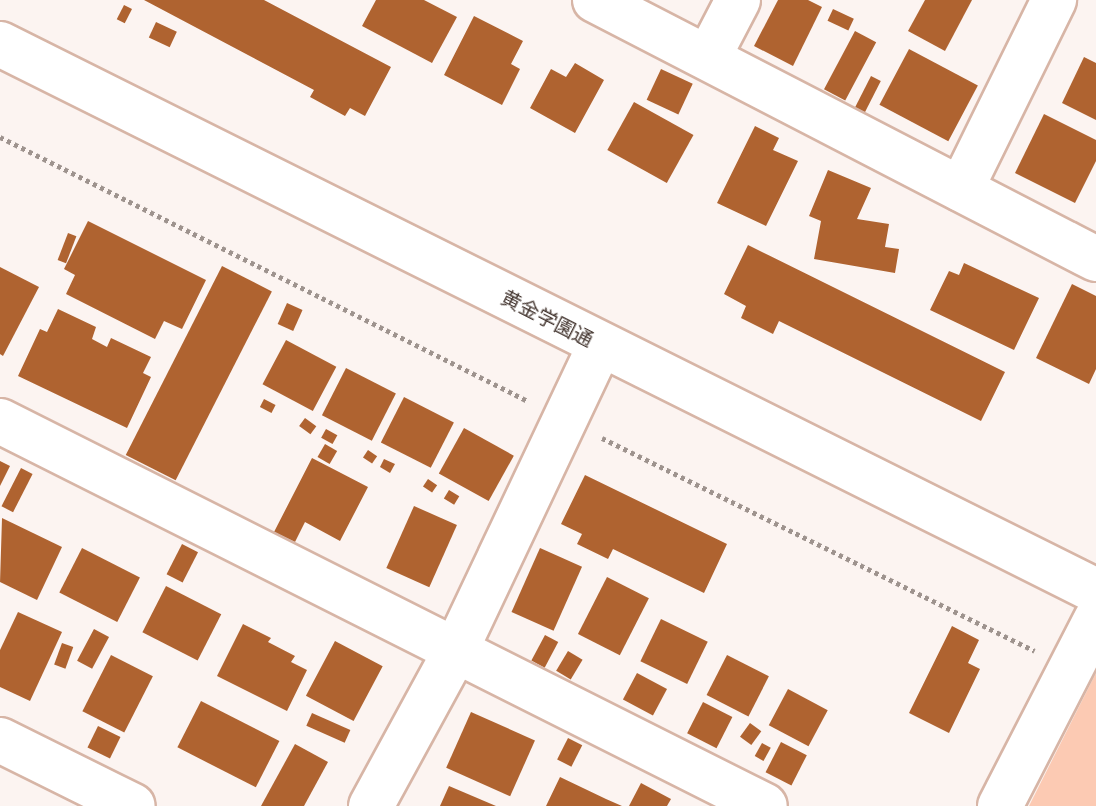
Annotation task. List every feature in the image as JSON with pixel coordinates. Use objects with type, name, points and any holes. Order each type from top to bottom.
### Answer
[{"type":"street","points":[[595,0],[709,56],[1096,259]]},
{"type":"street","points":[[709,56],[738,0]]},
{"type":"street","points":[[961,189],[1054,0]]},
{"type":"street","name":"黄金学園通","points":[[0,44],[1096,591]]},
{"type":"street","points":[[371,806],[455,652],[600,345]]},
{"type":"street","points":[[0,421],[455,652],[698,791],[765,806]]},
{"type":"street","points":[[1000,806],[1096,619]]},
{"type":"street","points":[[0,740],[69,792],[133,806]]},
{"type":"shaded area","points":[[1096,673],[1096,806],[1029,806]]},
{"type":"building","points":[[144,0],[264,0],[391,67],[365,116],[350,108],[345,116],[310,97],[314,90]]},
{"type":"building","points":[[376,0],[424,0],[457,17],[432,63],[362,26]]},
{"type":"building","points":[[778,0],[808,0],[822,7],[793,66],[754,46]]},
{"type":"building","points":[[925,0],[972,0],[945,51],[908,31]]},
{"type":"building","points":[[124,5],[132,9],[125,23],[117,19]]},
{"type":"building","points":[[833,9],[854,19],[848,31],[828,21]]},
{"type":"building","points":[[474,16],[523,41],[511,64],[520,69],[502,105],[444,75]]},
{"type":"building","points":[[156,22],[177,32],[170,47],[149,37]]},
{"type":"building","points":[[855,31],[876,42],[845,101],[824,89]]},
{"type":"building","points":[[909,49],[978,86],[948,141],[879,105]]},
{"type":"building","points":[[1084,57],[1096,63],[1096,120],[1062,103]]},
{"type":"building","points":[[575,63],[604,80],[575,133],[530,108],[551,69],[566,77]]},
{"type":"building","points":[[661,69],[693,84],[678,115],[647,100]]},
{"type":"building","points":[[871,76],[881,81],[865,112],[855,107]]},
{"type":"building","points":[[634,102],[693,135],[667,183],[607,150]]},
{"type":"building","points":[[1044,114],[1096,140],[1096,161],[1075,203],[1015,173]]},
{"type":"building","points":[[755,126],[779,138],[773,150],[798,161],[766,226],[717,203]]},
{"type":"building","points":[[828,170],[871,188],[857,219],[889,224],[885,247],[899,249],[895,273],[814,259],[821,221],[809,216]]},
{"type":"building","points":[[88,221],[206,280],[182,329],[164,321],[155,339],[66,294],[75,275],[64,269]]},
{"type":"building","points":[[68,233],[76,236],[66,263],[58,260]]},
{"type":"building","points":[[748,245],[1005,372],[981,421],[779,321],[773,334],[741,318],[746,306],[724,294]]},
{"type":"building","points":[[964,263],[1039,298],[1014,350],[930,310],[949,271],[959,275]]},
{"type":"building","points":[[222,266],[272,291],[176,480],[126,455]]},
{"type":"building","points":[[0,267],[39,287],[3,356],[0,354]]},
{"type":"building","points":[[1072,284],[1096,296],[1096,369],[1089,384],[1036,358]]},
{"type":"building","points":[[287,303],[303,310],[293,331],[278,324]]},
{"type":"building","points":[[58,309],[96,327],[92,339],[107,347],[111,338],[151,357],[143,373],[151,377],[127,428],[18,376],[40,329],[47,332]]},
{"type":"building","points":[[286,340],[336,367],[313,411],[263,384]]},
{"type":"building","points":[[346,368],[396,393],[372,441],[322,415]]},
{"type":"building","points":[[404,397],[454,422],[431,468],[381,442]]},
{"type":"building","points":[[264,399],[276,405],[271,413],[260,407]]},
{"type":"building","points":[[305,418],[316,426],[310,434],[299,426]]},
{"type":"building","points":[[464,428],[514,456],[489,501],[439,473]]},
{"type":"building","points":[[326,429],[337,435],[333,444],[321,438]]},
{"type":"building","points":[[325,444],[337,451],[330,464],[318,457]]},
{"type":"building","points":[[368,450],[377,456],[372,464],[363,457]]},
{"type":"building","points":[[312,458],[368,487],[340,541],[305,522],[295,542],[274,532]]},
{"type":"building","points":[[384,459],[395,464],[390,473],[380,467]]},
{"type":"building","points":[[0,461],[10,466],[0,486]]},
{"type":"building","points":[[21,468],[33,474],[13,512],[1,506]]},
{"type":"building","points":[[585,475],[727,544],[704,593],[613,549],[608,559],[577,544],[582,534],[561,524]]},
{"type":"building","points":[[428,479],[437,485],[432,493],[423,486]]},
{"type":"building","points":[[449,490],[459,496],[454,505],[444,499]]},
{"type":"building","points":[[414,506],[457,525],[429,587],[386,568]]},
{"type":"building","points":[[2,518],[62,547],[37,600],[0,582]]},
{"type":"building","points":[[182,544],[198,552],[183,582],[167,574]]},
{"type":"building","points":[[82,548],[140,578],[117,622],[59,593]]},
{"type":"building","points":[[540,548],[582,567],[554,631],[512,612]]},
{"type":"building","points":[[607,577],[649,598],[620,655],[578,634]]},
{"type":"building","points":[[166,586],[221,614],[198,660],[142,632]]},
{"type":"building","points":[[18,612],[62,632],[30,701],[0,687],[0,650]]},
{"type":"building","points":[[661,619],[708,642],[687,684],[640,661]]},
{"type":"building","points":[[243,624],[271,638],[268,642],[295,656],[291,662],[307,670],[287,711],[217,676]]},
{"type":"building","points":[[952,626],[979,640],[968,663],[980,669],[949,733],[909,713]]},
{"type":"building","points":[[94,629],[109,637],[92,669],[77,661]]},
{"type":"building","points":[[545,635],[558,642],[545,668],[531,661]]},
{"type":"building","points":[[335,641],[383,666],[354,721],[306,696]]},
{"type":"building","points":[[62,643],[73,647],[65,669],[54,665]]},
{"type":"building","points":[[568,651],[583,660],[571,679],[556,671]]},
{"type":"building","points":[[111,655],[153,676],[124,732],[82,711]]},
{"type":"building","points":[[727,655],[769,676],[748,716],[707,695]]},
{"type":"building","points":[[637,673],[667,689],[653,715],[623,699]]},
{"type":"building","points":[[788,689],[828,710],[808,746],[769,725]]},
{"type":"building","points":[[201,701],[279,741],[256,787],[177,747]]},
{"type":"building","points":[[703,702],[732,717],[717,748],[687,733]]},
{"type":"building","points":[[471,712],[535,740],[510,796],[446,768]]},
{"type":"building","points":[[312,713],[350,730],[345,743],[306,726]]},
{"type":"building","points":[[750,723],[761,731],[751,745],[740,737]]},
{"type":"building","points":[[98,726],[120,737],[110,759],[87,748]]},
{"type":"building","points":[[568,738],[582,745],[571,767],[557,759]]},
{"type":"building","points":[[781,742],[807,755],[791,785],[766,772]]},
{"type":"building","points":[[762,743],[771,748],[763,761],[755,756]]},
{"type":"building","points":[[295,744],[328,762],[304,806],[261,806]]},
{"type":"building","points":[[560,777],[606,799],[622,806],[546,806]]},
{"type":"building","points":[[641,783],[671,799],[667,806],[629,806]]},
{"type":"building","points":[[449,786],[496,806],[440,806]]}]
